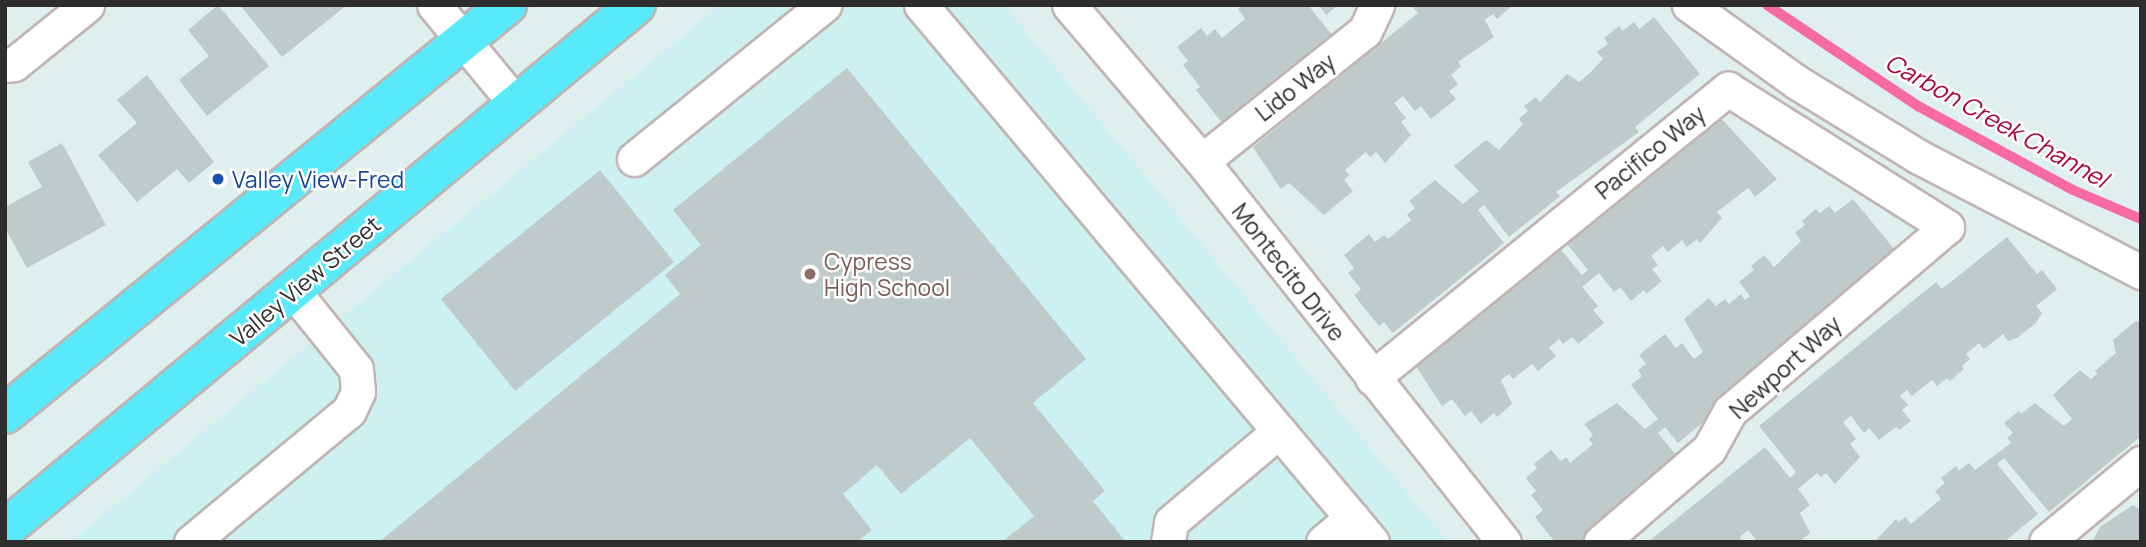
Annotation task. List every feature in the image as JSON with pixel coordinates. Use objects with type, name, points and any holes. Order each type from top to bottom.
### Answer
[{"type":"main road","points":[[5,414],[507,5]]},
{"type":"main road","name":"Valley View Street","points":[[5,530],[636,5]]},
{"type":"street","points":[[5,65],[14,64],[87,5]]},
{"type":"street","points":[[433,5],[516,104]]},
{"type":"street","points":[[634,159],[824,5]]},
{"type":"street","points":[[921,5],[1362,530],[1323,542]]},
{"type":"street","name":"Montecito Drive","points":[[1069,5],[1202,160],[1504,542]]},
{"type":"street","name":"Lido Way","points":[[1202,160],[1365,31],[1377,5]]},
{"type":"street","points":[[1689,5],[1798,83],[1919,157],[2141,272]]},
{"type":"street","name":"Pacifico Way","points":[[1372,378],[1727,89],[1947,228]]},
{"type":"street","name":"Newport Way","points":[[1601,542],[1709,449],[1730,411],[1947,228]]},
{"type":"street","points":[[191,542],[349,411],[358,392],[356,369],[294,292]]},
{"type":"street","points":[[1168,542],[1171,522],[1279,431]]},
{"type":"street","points":[[2060,537],[2141,463]]},
{"type":"shaded area","name":"Cypress High School","points":[[720,5],[1004,5],[1448,542],[70,542]]},
{"type":"building","points":[[218,5],[269,66],[207,116],[179,80],[209,56],[188,30]]},
{"type":"building","points":[[240,5],[347,5],[282,57]]},
{"type":"building","points":[[1244,5],[1308,5],[1333,36],[1223,124],[1196,90],[1200,87],[1183,65],[1188,61],[1177,47],[1201,28],[1207,36],[1215,29],[1222,38],[1245,19],[1238,9]]},
{"type":"building","points":[[1319,5],[1338,5],[1326,15]]},
{"type":"building","points":[[1411,5],[1513,5],[1497,19],[1493,14],[1485,20],[1494,37],[1458,62],[1461,66],[1451,75],[1458,84],[1449,91],[1456,99],[1431,119],[1421,106],[1415,111],[1403,96],[1394,103],[1406,118],[1401,122],[1411,135],[1385,163],[1376,152],[1370,157],[1366,152],[1345,170],[1349,175],[1344,180],[1353,191],[1324,215],[1289,183],[1281,189],[1253,147],[1418,13]]},
{"type":"building","points":[[1654,17],[1700,74],[1635,127],[1639,132],[1556,192],[1560,196],[1509,237],[1484,205],[1478,210],[1504,243],[1393,333],[1384,322],[1379,326],[1354,295],[1361,289],[1348,273],[1354,268],[1344,255],[1369,234],[1375,242],[1384,235],[1388,239],[1411,220],[1407,215],[1415,208],[1409,201],[1435,180],[1463,204],[1479,191],[1454,166],[1486,140],[1499,150],[1523,124],[1519,119],[1528,111],[1524,106],[1536,97],[1540,102],[1567,74],[1579,82],[1590,73],[1603,59],[1597,52],[1608,44],[1604,38],[1619,26],[1623,31],[1634,22],[1639,29]]},
{"type":"building","points":[[847,68],[1086,359],[1033,403],[1105,491],[1093,501],[1126,542],[1002,542],[1034,516],[970,438],[901,494],[877,465],[843,494],[872,530],[857,542],[379,542],[680,294],[665,275],[701,245],[673,210]]},
{"type":"building","points":[[147,75],[214,162],[189,183],[177,169],[137,202],[98,155],[137,123],[117,100]]},
{"type":"building","points":[[1719,116],[1777,179],[1755,197],[1748,188],[1717,212],[1722,218],[1700,243],[1697,239],[1687,247],[1682,240],[1668,252],[1663,246],[1651,256],[1658,265],[1652,269],[1662,281],[1646,294],[1644,290],[1631,301],[1620,287],[1614,292],[1599,273],[1582,287],[1598,306],[1593,310],[1604,323],[1578,344],[1572,337],[1563,344],[1559,339],[1549,348],[1556,356],[1538,371],[1532,364],[1513,379],[1509,374],[1501,380],[1512,404],[1497,417],[1494,413],[1481,424],[1471,411],[1465,416],[1452,399],[1442,406],[1413,362],[1503,294],[1500,289],[1556,244],[1582,275],[1588,270],[1562,238]]},
{"type":"building","points":[[62,143],[106,225],[27,268],[5,228],[5,207],[42,187],[28,162]]},
{"type":"building","points":[[600,170],[674,262],[515,391],[441,299]]},
{"type":"building","points":[[1853,199],[1899,255],[1836,313],[1678,443],[1665,427],[1658,433],[1685,466],[1592,542],[1555,542],[1535,517],[1543,510],[1531,495],[1536,491],[1526,478],[1537,468],[1534,464],[1551,450],[1561,461],[1566,457],[1570,463],[1593,444],[1589,439],[1593,435],[1584,424],[1617,403],[1645,429],[1658,419],[1631,385],[1642,376],[1638,370],[1646,364],[1639,355],[1665,334],[1676,348],[1682,343],[1694,359],[1703,352],[1684,319],[1709,298],[1716,306],[1725,299],[1729,304],[1741,294],[1745,300],[1750,296],[1739,282],[1754,270],[1751,266],[1764,255],[1774,267],[1801,241],[1795,233],[1805,225],[1802,221],[1816,209],[1820,213],[1829,206],[1835,213]]},
{"type":"building","points":[[2007,237],[2037,274],[2042,270],[2057,289],[2036,306],[2042,313],[2036,323],[2017,338],[2008,341],[2003,334],[1984,349],[1979,343],[1966,354],[1970,359],[1962,366],[1964,369],[1950,381],[1947,378],[1937,386],[1932,380],[1912,396],[1907,390],[1900,396],[1908,405],[1902,410],[1911,421],[1899,430],[1896,427],[1879,440],[1869,428],[1864,433],[1851,416],[1843,422],[1856,439],[1850,444],[1860,457],[1835,484],[1826,473],[1821,477],[1817,473],[1798,489],[1810,505],[1800,513],[1810,533],[1799,542],[1758,542],[1748,530],[1740,537],[1743,542],[1648,542],[1765,447],[1790,478],[1796,472],[1759,426],[1936,282],[1942,289]]},
{"type":"building","points":[[2136,321],[2141,323],[2141,436],[2049,512],[2004,458],[1997,464],[2038,514],[2004,542],[1874,542],[1896,519],[1899,522],[1905,517],[1911,524],[1941,499],[1935,491],[1945,483],[1941,478],[1956,466],[1959,471],[1969,463],[1975,470],[2011,443],[2007,438],[2013,433],[2004,423],[2019,411],[2021,414],[2035,403],[2064,426],[2072,419],[2053,395],[2080,370],[2091,379],[2097,374],[2095,371],[2116,353],[2113,340]]},
{"type":"building","points":[[2133,505],[2141,510],[2141,542],[2092,542],[2100,527]]},
{"type":"waterway","name":"Carbon Creek Channel","points":[[1767,5],[1918,106],[2073,190],[2141,219]]},
{"type":"place","name":"Valley View-Fred","points":[[218,179]]},
{"type":"place","name":"Cypress High School","points":[[810,274]]}]
